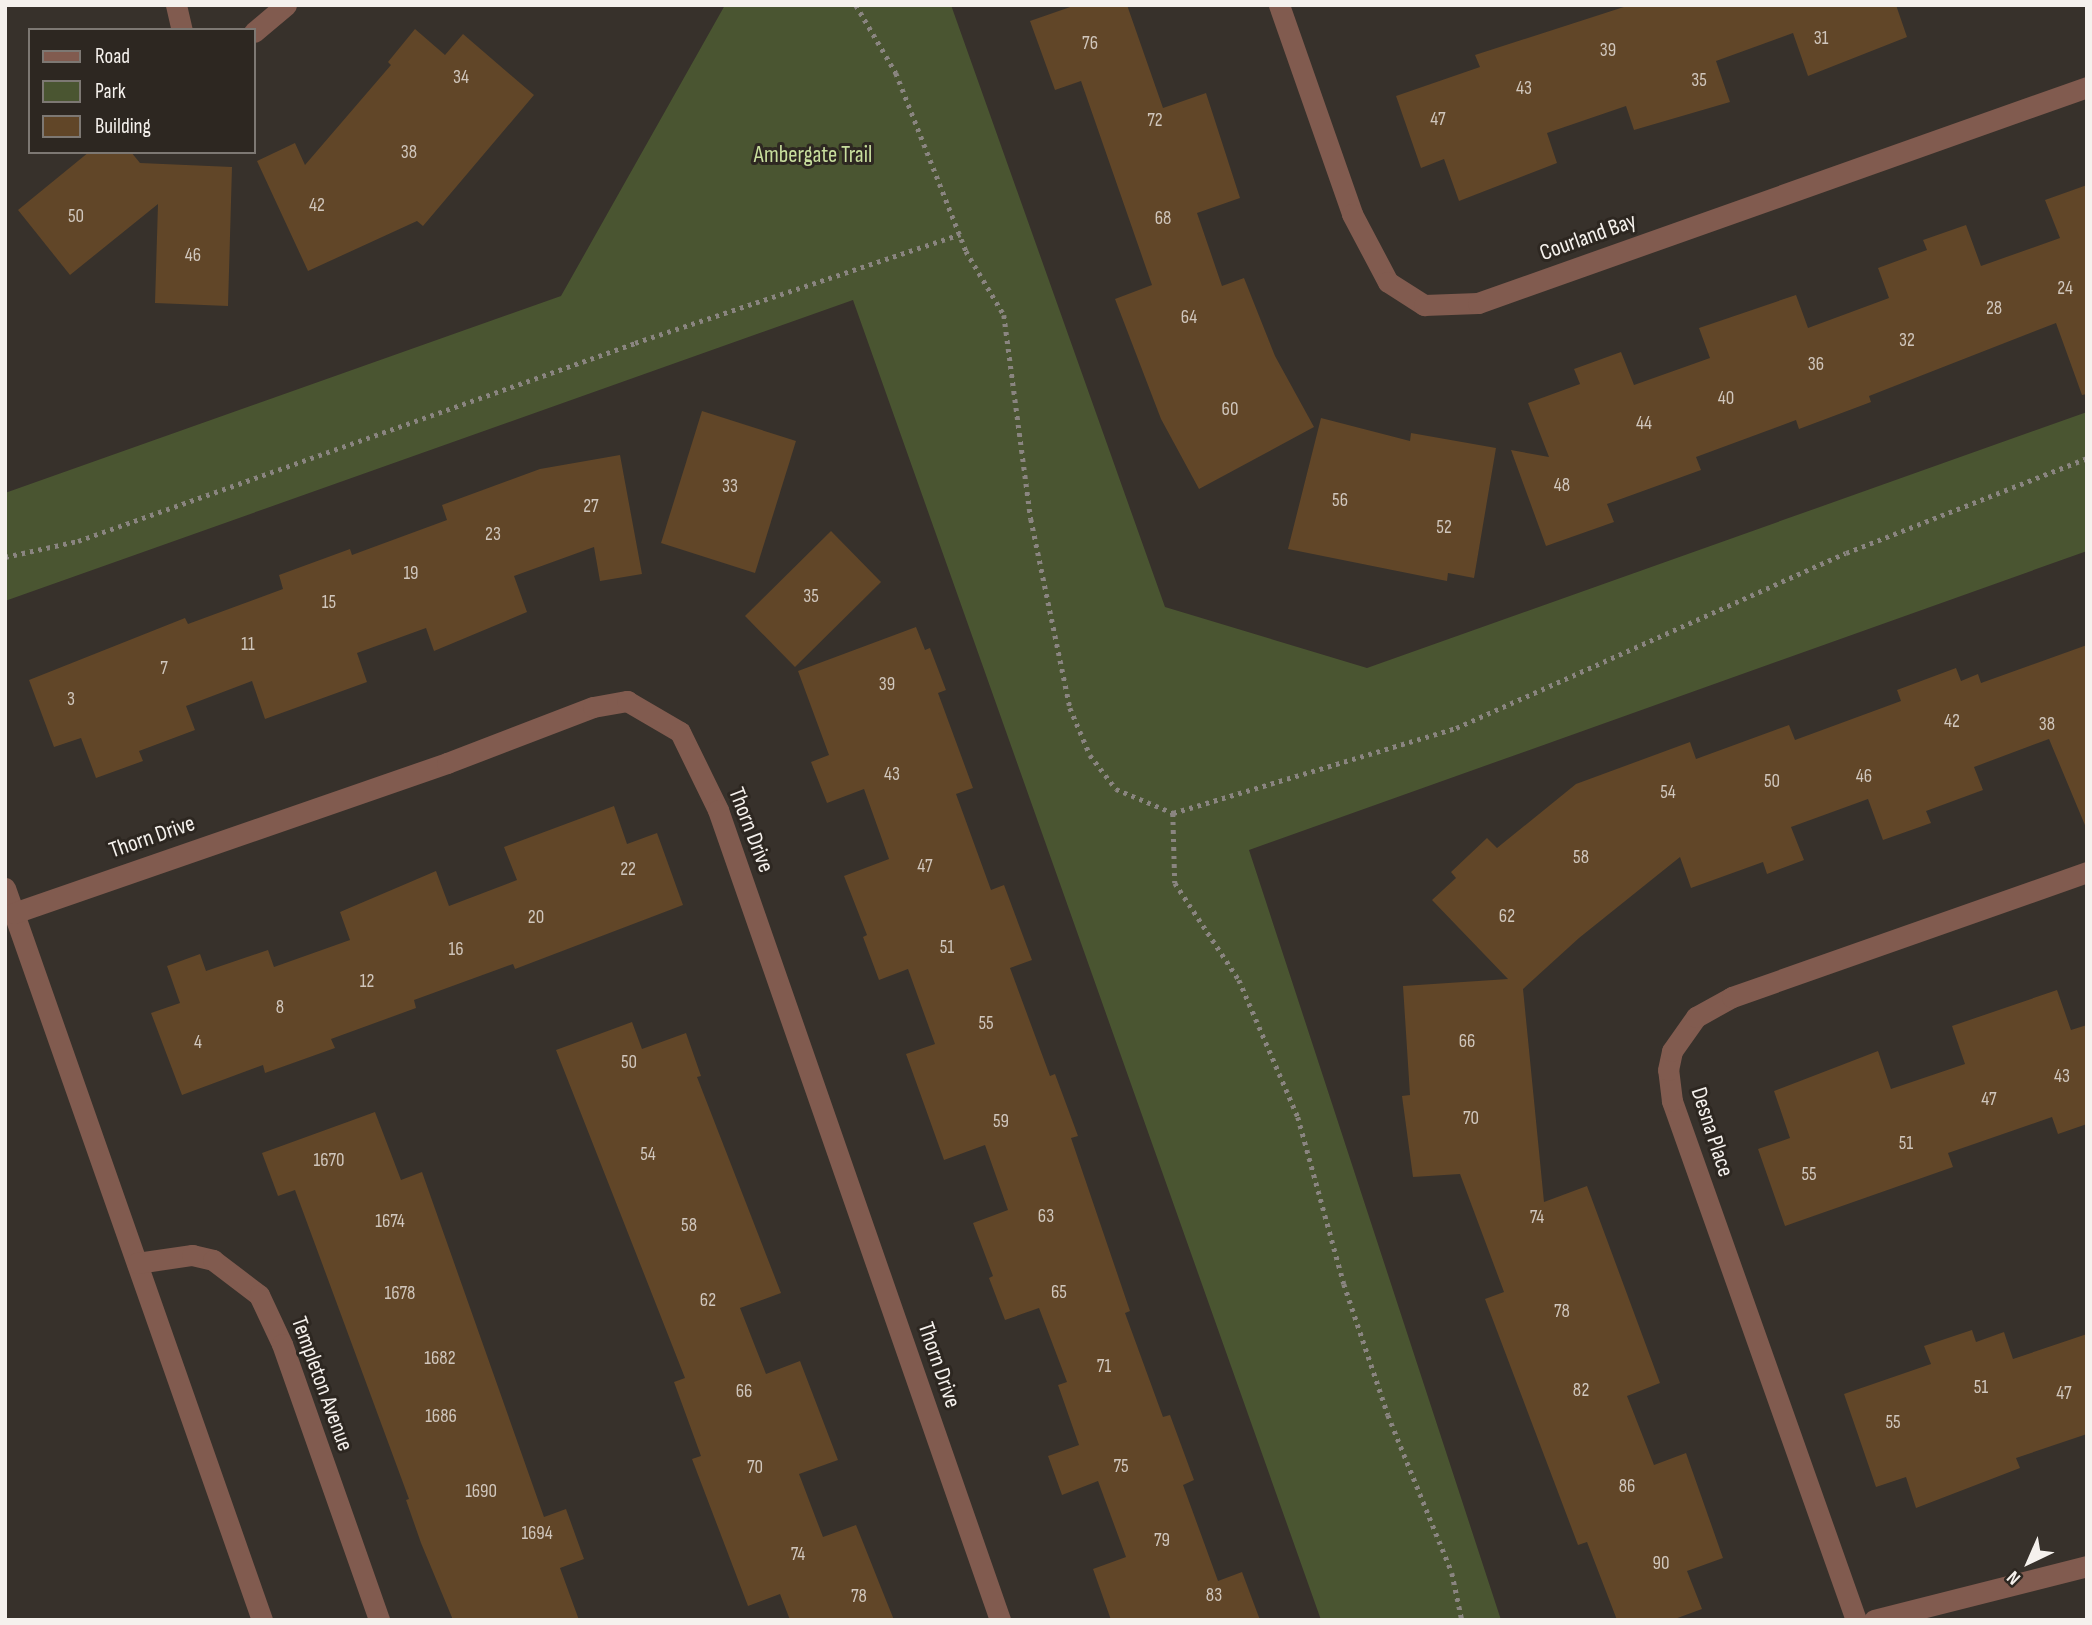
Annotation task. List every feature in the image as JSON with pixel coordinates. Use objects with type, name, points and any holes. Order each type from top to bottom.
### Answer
[{"type":"street","points":[[176,5],[182,28]]},
{"type":"street","points":[[256,30],[285,5]]},
{"type":"street","name":"Courland Bay","points":[[1279,5],[1352,214],[1388,282],[1423,305],[1478,303],[2087,88]]},
{"type":"street","name":"Thorn Drive","points":[[14,913],[447,763],[593,707],[627,701],[680,732],[718,810],[1000,1620]]},
{"type":"street","name":"Desna Place","points":[[1856,1620],[1672,1101],[1668,1070],[1672,1051],[1696,1017],[1732,998],[2087,872]]},
{"type":"street","points":[[5,888],[262,1620]]},
{"type":"street","name":"Templeton Avenue","points":[[137,1263],[192,1255],[212,1260],[259,1295],[282,1343],[379,1620]]},
{"type":"street","points":[[1874,1620],[2087,1566]]},
{"type":"path","points":[[856,5],[896,72],[960,233],[1004,316],[1031,519],[1070,708],[1090,755],[1116,789],[1173,813],[1456,728],[1846,554],[2087,458]]},
{"type":"path","points":[[5,557],[78,541],[960,233]]},
{"type":"path","points":[[1173,813],[1175,883],[1239,980],[1298,1117],[1344,1284],[1388,1415],[1452,1573],[1462,1620]]},
{"type":"green space","name":"Ambergate Trail","points":[[725,5],[951,5],[1165,607],[1367,668],[2087,412],[2087,551],[1249,850],[1501,1620],[1321,1620],[853,300],[5,601],[5,493],[561,296]]},
{"type":"building","points":[[1076,5],[1127,5],[1163,108],[1206,93],[1240,198],[1197,213],[1222,286],[1244,278],[1275,356],[1314,427],[1199,489],[1161,419],[1115,299],[1152,285],[1081,81],[1055,90],[1030,21]]},
{"type":"building","points":[[1630,5],[1896,5],[1907,37],[1808,76],[1793,33],[1716,61],[1730,102],[1634,130],[1626,106],[1547,133],[1557,163],[1459,201],[1444,159],[1421,168],[1396,96],[1480,67],[1475,55]]},
{"type":"building","points":[[415,29],[445,55],[463,34],[534,95],[423,226],[417,221],[308,271],[257,161],[295,143],[305,165],[391,65],[388,62]]},
{"type":"building","points":[[87,154],[133,154],[140,163],[232,167],[228,306],[155,303],[158,204],[70,275],[18,210]]},
{"type":"building","points":[[2087,185],[2087,394],[2082,395],[2056,323],[1869,396],[1871,402],[1799,429],[1796,420],[1696,457],[1701,470],[1607,504],[1614,522],[1546,546],[1511,450],[1549,457],[1528,403],[1580,384],[1574,369],[1621,352],[1634,385],[1710,358],[1699,328],[1796,295],[1808,328],[1889,298],[1878,268],[1927,250],[1923,240],[1966,225],[1981,266],[2060,238],[2045,200]]},
{"type":"building","points":[[702,411],[796,441],[755,573],[661,543]]},
{"type":"building","points":[[1321,418],[1410,441],[1411,433],[1496,448],[1474,578],[1448,573],[1447,581],[1288,549]]},
{"type":"building","points":[[620,455],[642,574],[600,581],[594,547],[514,576],[527,612],[434,651],[426,628],[357,653],[367,682],[265,719],[252,681],[186,706],[195,730],[139,751],[143,761],[96,778],[81,738],[54,747],[29,680],[185,618],[188,624],[283,589],[279,575],[350,549],[352,555],[447,520],[442,505],[540,469]]},
{"type":"building","points":[[831,531],[881,582],[795,667],[745,616]]},
{"type":"building","points":[[916,627],[925,650],[930,648],[946,690],[938,693],[973,788],[956,794],[991,890],[1004,885],[1032,960],[1010,968],[1050,1076],[1055,1074],[1078,1136],[1071,1138],[1130,1311],[1125,1313],[1163,1417],[1170,1415],[1194,1480],[1183,1485],[1218,1581],[1242,1572],[1260,1620],[1111,1620],[1093,1569],[1126,1557],[1098,1481],[1062,1495],[1048,1456],[1079,1445],[1058,1385],[1067,1382],[1039,1308],[1005,1320],[989,1278],[993,1276],[973,1223],[1008,1210],[985,1145],[944,1160],[906,1054],[935,1044],[908,969],[879,980],[863,937],[867,935],[844,876],[889,859],[864,789],[827,803],[811,762],[829,755],[798,671]]},
{"type":"building","points":[[2087,645],[2087,830],[2049,739],[1974,767],[1983,790],[1926,811],[1931,823],[1883,840],[1868,799],[1791,827],[1804,860],[1767,874],[1763,862],[1691,888],[1680,857],[1579,938],[1523,989],[1544,1202],[1587,1186],[1660,1383],[1627,1396],[1654,1465],[1686,1453],[1723,1558],[1687,1571],[1702,1609],[1672,1620],[1617,1620],[1587,1542],[1578,1545],[1485,1299],[1504,1292],[1460,1174],[1413,1177],[1402,1096],[1410,1095],[1403,986],[1508,979],[1432,900],[1456,878],[1451,872],[1487,838],[1497,848],[1576,784],[1690,742],[1696,759],[1789,725],[1795,740],[1901,701],[1897,690],[1956,668],[1961,681],[1978,674],[1981,683]]},
{"type":"building","points":[[614,806],[627,844],[657,833],[683,905],[515,969],[513,964],[414,1000],[416,1008],[331,1039],[335,1048],[265,1073],[263,1065],[182,1095],[151,1013],[180,1003],[167,966],[200,954],[206,971],[268,950],[274,967],[350,940],[340,912],[436,871],[449,906],[517,880],[504,847]]},
{"type":"building","points":[[2057,990],[2071,1030],[2087,1025],[2087,1124],[2058,1134],[2052,1117],[1948,1153],[1953,1167],[1785,1226],[1758,1149],[1790,1138],[1774,1091],[1878,1051],[1891,1089],[1965,1064],[1952,1026]]},
{"type":"building","points":[[632,1022],[642,1049],[686,1033],[701,1076],[697,1077],[781,1293],[740,1308],[766,1374],[800,1361],[838,1460],[799,1474],[823,1537],[856,1525],[894,1620],[790,1620],[780,1594],[748,1606],[692,1459],[701,1456],[674,1382],[685,1378],[556,1050]]},
{"type":"building","points":[[375,1112],[401,1180],[422,1172],[544,1517],[566,1509],[584,1559],[560,1568],[579,1620],[453,1620],[421,1543],[406,1500],[409,1499],[295,1190],[278,1196],[262,1153]]},
{"type":"building","points":[[1972,1330],[1976,1342],[2004,1332],[2013,1359],[2087,1334],[2087,1434],[2016,1458],[2020,1468],[1916,1508],[1906,1477],[1876,1487],[1844,1394],[1931,1364],[1924,1346]]}]
